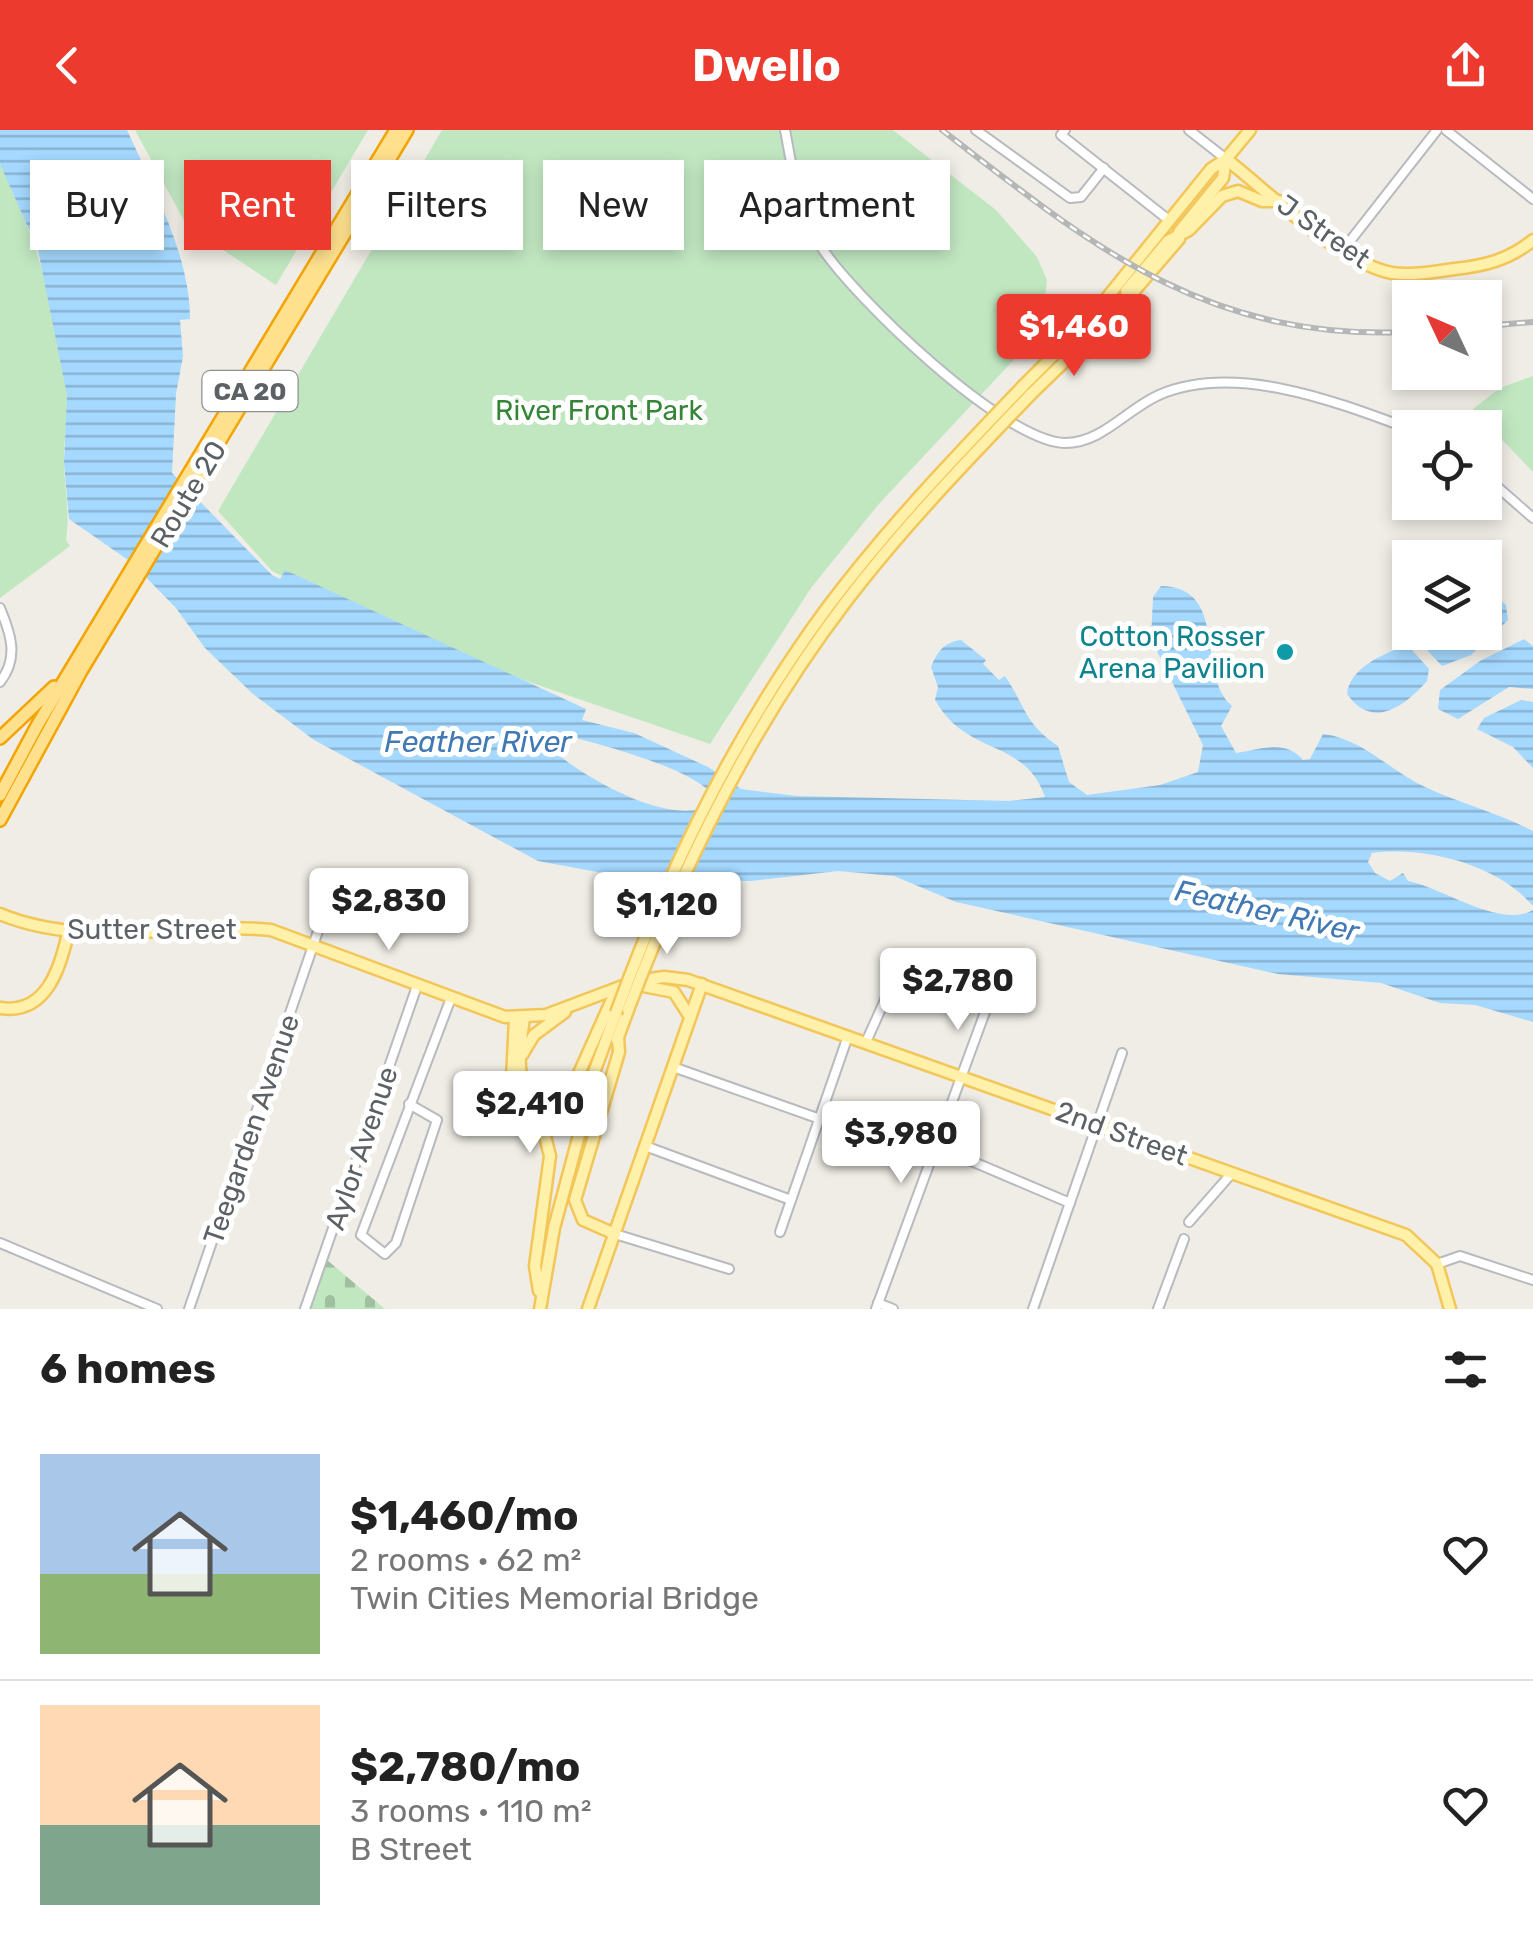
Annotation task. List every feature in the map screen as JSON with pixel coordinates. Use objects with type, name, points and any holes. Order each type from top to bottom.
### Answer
[{"type":"highway","name":"Route 20","points":[[88,650],[396,130]]},
{"type":"highway","name":"Route 20","points":[[88,650],[407,130]]},
{"type":"highway","name":"CA 20","points":[[0,795],[76,661],[88,650]]},
{"type":"highway","name":"CA 20","points":[[0,820],[88,650]]},
{"type":"highway","points":[[0,738],[43,700],[76,661]]},
{"type":"main road","points":[[519,1018],[520,1075],[531,1092],[546,1098],[559,1096],[576,1080],[616,1012],[736,772],[785,689],[903,531],[1088,320],[1212,169],[1226,159],[1250,130]]},
{"type":"main road","points":[[541,1305],[554,1228],[586,1109],[585,1097],[636,959],[727,767],[794,656],[894,524],[1028,389],[1081,344],[1223,178],[1226,159]]},
{"type":"main road","name":"J Street","points":[[1226,159],[1343,250],[1379,270],[1406,274],[1491,264],[1533,240]]},
{"type":"main road","points":[[1180,232],[1189,230],[1229,193],[1280,201]]},
{"type":"main road","name":"Sutter Street","points":[[0,914],[68,932],[235,926],[271,930],[417,986],[519,1018]]},
{"type":"main road","points":[[0,1008],[22,1008],[40,997],[53,980],[68,932]]},
{"type":"main road","points":[[519,1018],[629,983],[669,977],[702,984],[588,1309]]},
{"type":"main road","points":[[629,983],[671,990],[684,1002],[690,1018]]},
{"type":"main road","name":"2nd Street","points":[[702,984],[1406,1235],[1437,1264]]},
{"type":"main road","points":[[519,1060],[534,1034],[576,1002]]},
{"type":"main road","points":[[615,1234],[583,1220],[574,1200],[618,1052],[616,1012]]},
{"type":"main road","points":[[519,1018],[512,1078],[545,1134],[550,1156],[535,1266],[541,1305]]},
{"type":"main road","points":[[586,1109],[595,1101],[618,1037]]},
{"type":"main road","points":[[1437,1264],[1450,1309]]},
{"type":"street","points":[[785,130],[799,205],[821,248],[946,377],[1038,436],[1063,442],[1083,441],[1162,394],[1220,382],[1282,392],[1392,424]]},
{"type":"street","points":[[976,130],[1070,198],[1081,197],[1104,168]]},
{"type":"street","name":"J Street","points":[[1189,130],[1226,159]]},
{"type":"street","points":[[1343,250],[1437,130]]},
{"type":"street","points":[[1446,130],[1533,199]]},
{"type":"street","points":[[1063,132],[1170,221]]},
{"type":"street","points":[[1502,491],[1533,518]]},
{"type":"street","points":[[0,608],[14,646],[8,671],[0,682]]},
{"type":"street","name":"Teegarden Avenue","points":[[190,1309],[331,893]]},
{"type":"street","points":[[866,1042],[898,970]]},
{"type":"street","name":"Aylor Avenue","points":[[305,1309],[417,986]]},
{"type":"street","points":[[409,1104],[437,1120],[396,1243],[392,1252],[385,1254],[361,1235],[409,1104],[451,998]]},
{"type":"street","points":[[893,1309],[877,1306],[988,1004]]},
{"type":"street","points":[[780,1232],[848,1036]]},
{"type":"street","points":[[1033,1309],[1122,1053]]},
{"type":"street","points":[[673,1066],[820,1119]]},
{"type":"street","points":[[645,1146],[791,1200]]},
{"type":"street","points":[[936,1146],[1070,1203]]},
{"type":"street","points":[[1189,1222],[1232,1173]]},
{"type":"street","points":[[615,1234],[729,1269]]},
{"type":"street","points":[[1158,1309],[1184,1239]]},
{"type":"street","points":[[0,1244],[156,1309]]},
{"type":"street","points":[[1437,1264],[1460,1256],[1533,1280]]},
{"type":"green space","points":[[135,130],[368,130],[331,192],[331,160],[184,160],[184,220],[164,184],[164,160],[151,160]]},
{"type":"green space","name":"River Front Park","points":[[442,130],[893,130],[932,160],[704,160],[704,250],[950,250],[950,174],[996,210],[1037,257],[1047,280],[1044,306],[1021,352],[878,505],[811,588],[710,744],[439,651],[272,571],[218,511],[371,250],[523,250],[523,160],[424,160]]},
{"type":"green space","points":[[0,164],[30,234],[30,250],[36,250],[59,336],[67,394],[64,464],[66,540],[70,546],[0,598]]},
{"type":"green space","points":[[223,250],[297,250],[276,285]]},
{"type":"green space","points":[[1533,376],[1533,472],[1502,439],[1502,410],[1473,409],[1502,387]]},
{"type":"green space","points":[[327,1260],[385,1309],[310,1309]]},
{"type":"water","points":[[0,130],[127,130],[140,160],[30,160],[30,232],[0,164]]},
{"type":"water","name":"Feather River","points":[[164,213],[184,271],[190,319],[180,320],[183,356],[176,394],[172,473],[272,575],[280,579],[285,570],[586,709],[582,720],[634,733],[708,767],[741,789],[797,796],[1009,801],[1045,797],[1024,765],[963,731],[935,700],[938,687],[931,667],[945,646],[961,640],[986,660],[983,664],[999,680],[1005,676],[1032,722],[1058,746],[1069,782],[1087,795],[1160,785],[1198,772],[1203,745],[1151,639],[1153,597],[1161,586],[1182,590],[1196,601],[1204,616],[1215,674],[1221,692],[1232,706],[1221,726],[1236,753],[1280,748],[1303,760],[1310,759],[1323,734],[1337,737],[1363,748],[1425,787],[1533,831],[1533,906],[1500,879],[1459,861],[1393,852],[1372,853],[1368,862],[1375,873],[1390,881],[1403,873],[1408,881],[1488,911],[1520,914],[1533,910],[1533,1022],[1475,1005],[1440,1003],[1381,983],[1278,974],[956,902],[894,876],[838,871],[751,881],[635,879],[538,861],[314,740],[253,694],[205,648],[176,608],[131,562],[69,519],[64,463],[67,395],[38,250],[164,250]],"holes":[[[572,737],[628,753],[694,780],[716,801],[700,809],[659,807],[614,790],[561,757]]]},
{"type":"water","points":[[1502,602],[1506,605],[1508,620],[1502,626]]},
{"type":"water","points":[[1524,639],[1533,646],[1533,689],[1509,687],[1458,719],[1438,709],[1440,690]]},
{"type":"water","points":[[1396,650],[1412,650],[1429,669],[1427,681],[1388,711],[1367,711],[1347,694],[1354,677],[1377,658]]},
{"type":"water","points":[[1427,650],[1476,650],[1471,655],[1442,666]]},
{"type":"water","points":[[1521,700],[1533,702],[1533,768],[1513,747],[1477,729],[1484,718]]},
{"type":"railway","points":[[942,130],[1050,212],[1156,278],[1213,303],[1272,321],[1338,331],[1392,332]]},
{"type":"railway","points":[[1502,325],[1533,322]]},
{"type":"place","name":"Cotton Rosser Arena Pavilion","points":[[1285,652]]}]
